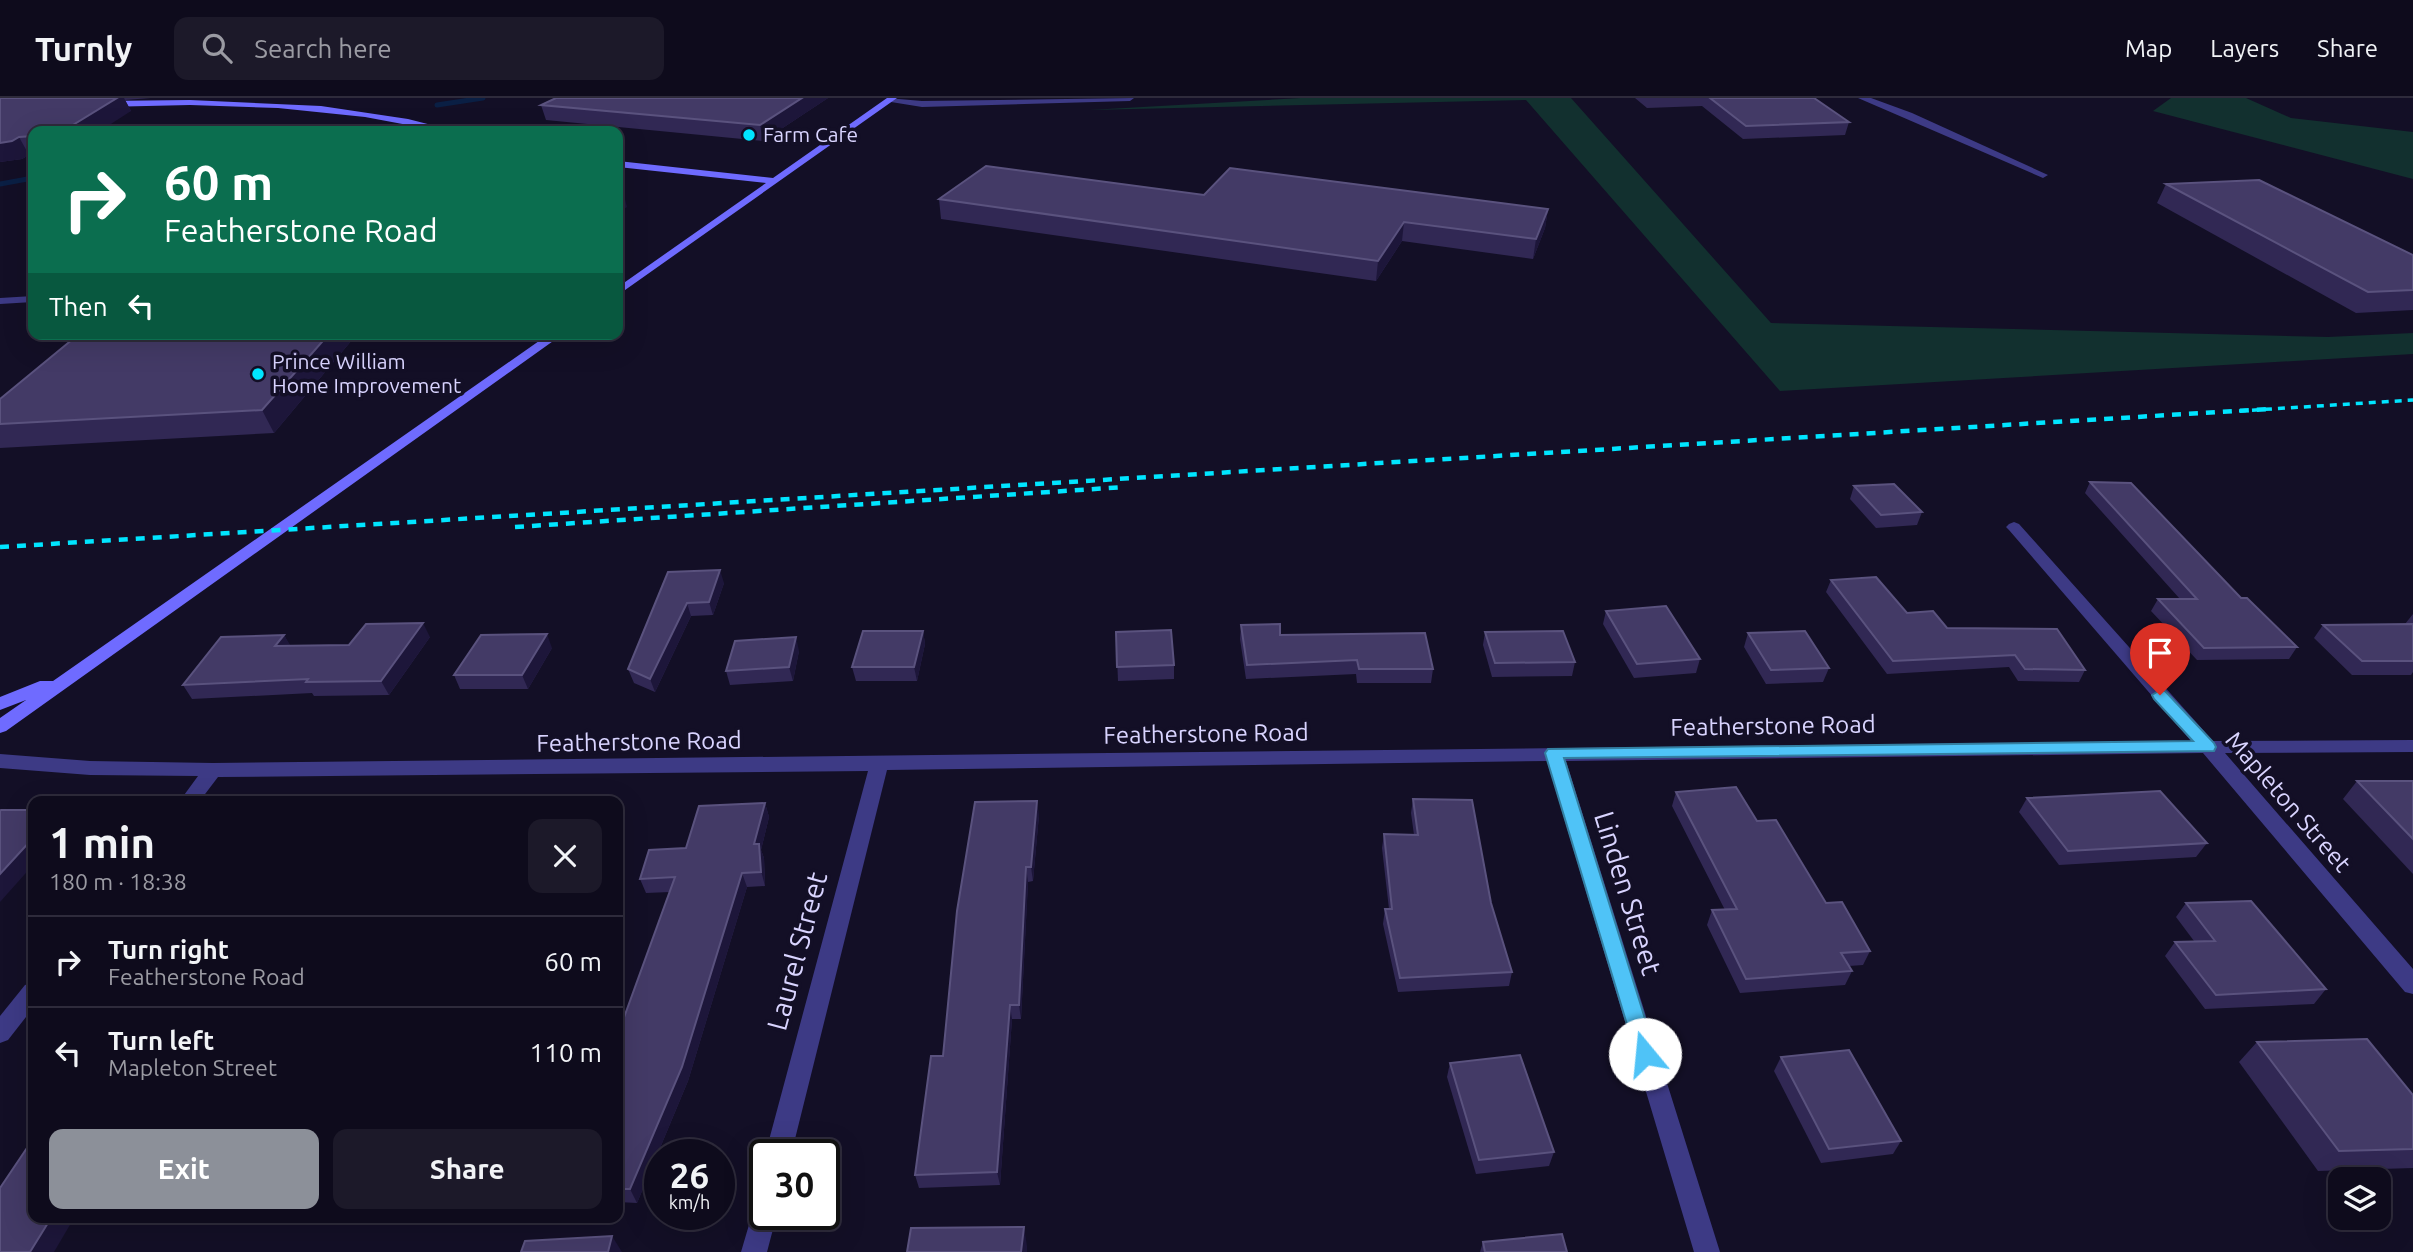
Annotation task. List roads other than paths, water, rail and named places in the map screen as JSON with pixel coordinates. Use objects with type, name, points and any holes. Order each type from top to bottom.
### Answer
[{"type":"street","points":[[623,288],[892,98],[922,104],[1130,98]]},
{"type":"street","points":[[1862,98],[1925,120],[1981,150],[2043,175]]},
{"type":"street","points":[[95,104],[173,103],[296,107],[395,119],[428,126]]},
{"type":"street","points":[[623,165],[775,181]]},
{"type":"street","points":[[0,301],[28,299]]},
{"type":"street","points":[[0,727],[549,340]]},
{"type":"street","name":"Mapleton Street","points":[[2014,527],[2413,985]]},
{"type":"street","points":[[0,704],[84,668]]},
{"type":"street","name":"Featherstone Road","points":[[0,761],[90,768],[213,770],[879,764],[1554,753],[2413,746]]},
{"type":"street","name":"Linden Street","points":[[1554,753],[1707,1252]]},
{"type":"street","name":"Laurel Street","points":[[782,1139],[879,764]]},
{"type":"street","points":[[193,796],[213,770]]},
{"type":"street","points":[[0,1033],[28,998]]},
{"type":"street","points":[[754,1252],[760,1230]]},
{"type":"waterway","points":[[437,105],[483,98]]},
{"type":"waterway","points":[[0,184],[28,179]]},
{"type":"railway","points":[[2239,411],[2413,400]]},
{"type":"railway","points":[[0,547],[2268,409]]},
{"type":"railway","points":[[515,527],[1125,487]]},
{"type":"place","name":"Farm Cafe","points":[[749,135]]},
{"type":"place","name":"Prince William Home Improvement","points":[[258,374]]}]
